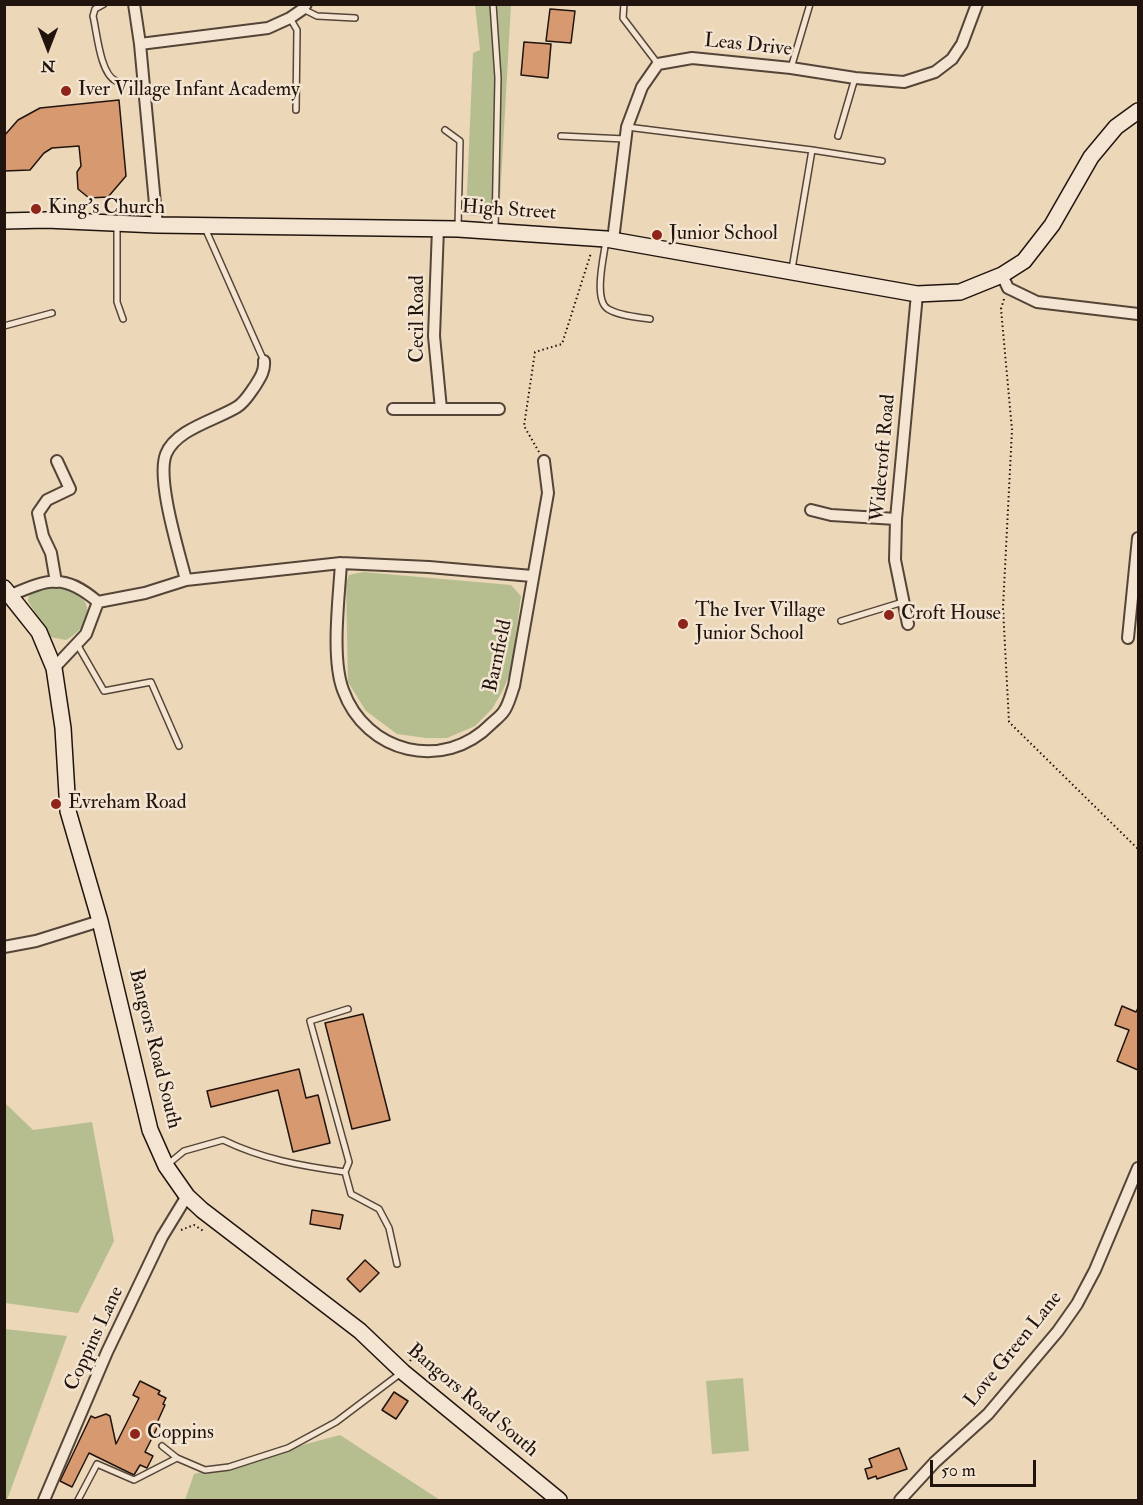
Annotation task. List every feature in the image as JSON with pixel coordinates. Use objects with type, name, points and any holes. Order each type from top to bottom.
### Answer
[{"type":"main road","name":"High Street","points":[[4,221],[438,228],[609,239],[917,294],[960,292],[1002,275],[1024,261],[1052,225],[1091,157],[1116,126],[1138,111]]},
{"type":"main road","name":"Bangors Road South","points":[[8,591],[39,632],[54,668],[63,728],[68,811],[100,921],[150,1130],[166,1166],[187,1196],[202,1210],[360,1331],[403,1372],[559,1500]]},
{"type":"street","points":[[134,4],[140,44],[157,225]]},
{"type":"street","name":"Leas Drive","points":[[658,64],[692,58],[904,82],[935,72],[952,59],[962,44],[977,4]]},
{"type":"street","points":[[140,44],[268,28],[290,18],[305,7]]},
{"type":"street","points":[[609,239],[627,128],[642,87],[658,64]]},
{"type":"street","name":"Cecil Road","points":[[438,228],[434,336],[441,409]]},
{"type":"street","points":[[1002,275],[1008,288],[1037,302],[1138,314]]},
{"type":"street","name":"Widecroft Road","points":[[908,624],[895,560],[896,519],[917,294]]},
{"type":"street","points":[[186,580],[166,492],[164,465],[166,453],[173,443],[185,434],[239,406],[260,378],[265,368],[264,361]]},
{"type":"street","points":[[393,409],[499,409]]},
{"type":"street","points":[[56,582],[51,553],[43,536],[38,513],[47,500],[70,489],[57,461]]},
{"type":"street","name":"Barnfield","points":[[340,563],[339,672],[343,691],[365,725],[394,745],[411,751],[437,752],[472,741],[503,712],[514,686],[548,493],[544,461]]},
{"type":"street","points":[[811,510],[831,515],[896,519]]},
{"type":"street","points":[[1128,638],[1138,538]]},
{"type":"street","points":[[98,602],[145,593],[186,580],[340,563],[429,567],[532,576]]},
{"type":"street","points":[[8,591],[43,582],[65,582],[85,591],[98,602]]},
{"type":"street","points":[[54,668],[86,633],[98,602]]},
{"type":"street","points":[[4,947],[36,941],[100,921]]},
{"type":"street","name":"Love Green Lane","points":[[900,1500],[934,1462],[988,1414],[1058,1331],[1077,1304],[1095,1270],[1138,1168]]},
{"type":"street","name":"Coppins Lane","points":[[44,1500],[107,1352],[162,1237],[187,1196]]},
{"type":"lane","points":[[104,4],[95,9],[93,16],[108,75],[115,81],[144,86]]},
{"type":"lane","points":[[493,4],[498,78],[495,231]]},
{"type":"lane","points":[[624,4],[623,18],[658,64]]},
{"type":"lane","points":[[791,68],[810,4]]},
{"type":"lane","points":[[305,7],[317,16],[355,18]]},
{"type":"lane","points":[[290,18],[297,30],[296,110]]},
{"type":"lane","points":[[838,136],[855,78]]},
{"type":"lane","points":[[627,128],[812,150],[882,161]]},
{"type":"lane","points":[[445,130],[460,141],[458,229]]},
{"type":"lane","points":[[561,136],[625,140]]},
{"type":"lane","points":[[792,272],[812,150]]},
{"type":"lane","points":[[117,224],[117,302],[123,319]]},
{"type":"lane","points":[[203,226],[264,361]]},
{"type":"lane","points":[[609,239],[601,275],[601,300],[604,306],[617,312],[650,319]]},
{"type":"lane","points":[[4,327],[51,313]]},
{"type":"lane","points":[[841,621],[903,602]]},
{"type":"lane","points":[[76,643],[104,691],[151,682],[179,746]]},
{"type":"lane","points":[[348,1009],[310,1021],[349,1162],[345,1172],[351,1194],[379,1209],[389,1228],[397,1264]]},
{"type":"lane","points":[[166,1166],[184,1151],[223,1140],[248,1152],[302,1166],[345,1172]]},
{"type":"lane","points":[[162,1446],[177,1458],[205,1470],[229,1467],[288,1448],[336,1422],[403,1372]]},
{"type":"lane","points":[[78,1500],[97,1464],[134,1480],[177,1458]]},
{"type":"path","points":[[531,441],[524,426],[535,352],[562,344],[591,256]]},
{"type":"path","points":[[1001,309],[1012,430],[1003,608],[1009,722],[1138,849]]},
{"type":"green space","points":[[475,5],[511,5],[499,218],[466,215],[473,53],[480,50]]},
{"type":"green space","points":[[363,572],[511,585],[521,596],[511,671],[492,709],[475,726],[447,738],[426,738],[397,734],[366,711],[348,682],[346,583],[349,575]]},
{"type":"green space","points":[[42,583],[71,588],[86,604],[88,610],[85,622],[66,640],[50,637],[28,601],[32,590]]},
{"type":"green space","points":[[5,1103],[33,1130],[92,1122],[114,1241],[78,1313],[5,1303]]},
{"type":"green space","points":[[5,1329],[67,1336],[7,1500],[4,1500]]},
{"type":"green space","points":[[743,1378],[749,1451],[712,1454],[706,1381]]},
{"type":"green space","points":[[340,1435],[440,1500],[185,1500],[194,1474]]},
{"type":"building","points":[[550,9],[575,11],[571,43],[546,41]]},
{"type":"building","points":[[524,42],[551,44],[548,78],[521,75]]},
{"type":"building","points":[[119,100],[126,176],[108,197],[89,198],[78,189],[77,172],[81,166],[79,146],[52,148],[44,153],[30,170],[4,171],[4,136],[18,120],[40,108]]},
{"type":"building","points":[[1122,1006],[1136,1012],[1138,1008],[1138,1070],[1117,1061],[1129,1030],[1115,1025]]},
{"type":"building","points":[[363,1014],[390,1120],[352,1129],[325,1023]]},
{"type":"building","points":[[299,1069],[306,1098],[318,1095],[330,1143],[293,1152],[278,1090],[211,1107],[207,1091]]},
{"type":"building","points":[[312,1210],[343,1215],[340,1229],[310,1224]]},
{"type":"building","points":[[365,1260],[379,1273],[360,1292],[347,1279]]},
{"type":"building","name":"Coppins","points":[[140,1381],[160,1391],[158,1394],[166,1398],[156,1425],[158,1426],[145,1452],[153,1456],[147,1468],[140,1465],[134,1475],[89,1453],[72,1487],[60,1481],[91,1416],[95,1418],[106,1414],[110,1416],[116,1444],[139,1398],[133,1395]]},
{"type":"building","points":[[394,1392],[408,1401],[396,1419],[382,1410]]},
{"type":"building","points":[[899,1448],[907,1469],[877,1479],[876,1476],[868,1479],[865,1469],[872,1467],[869,1459]]},
{"type":"place","name":"Iver Village Infant Academy","points":[[66,91]]},
{"type":"place","name":"King's Church","points":[[36,209]]},
{"type":"place","name":"Junior School","points":[[657,235]]},
{"type":"place","name":"Croft House","points":[[889,615]]},
{"type":"place","name":"The Iver Village Junior School","points":[[683,624]]},
{"type":"place","name":"Evreham Road","points":[[56,804]]},
{"type":"place","name":"Coppins","points":[[135,1434]]}]
